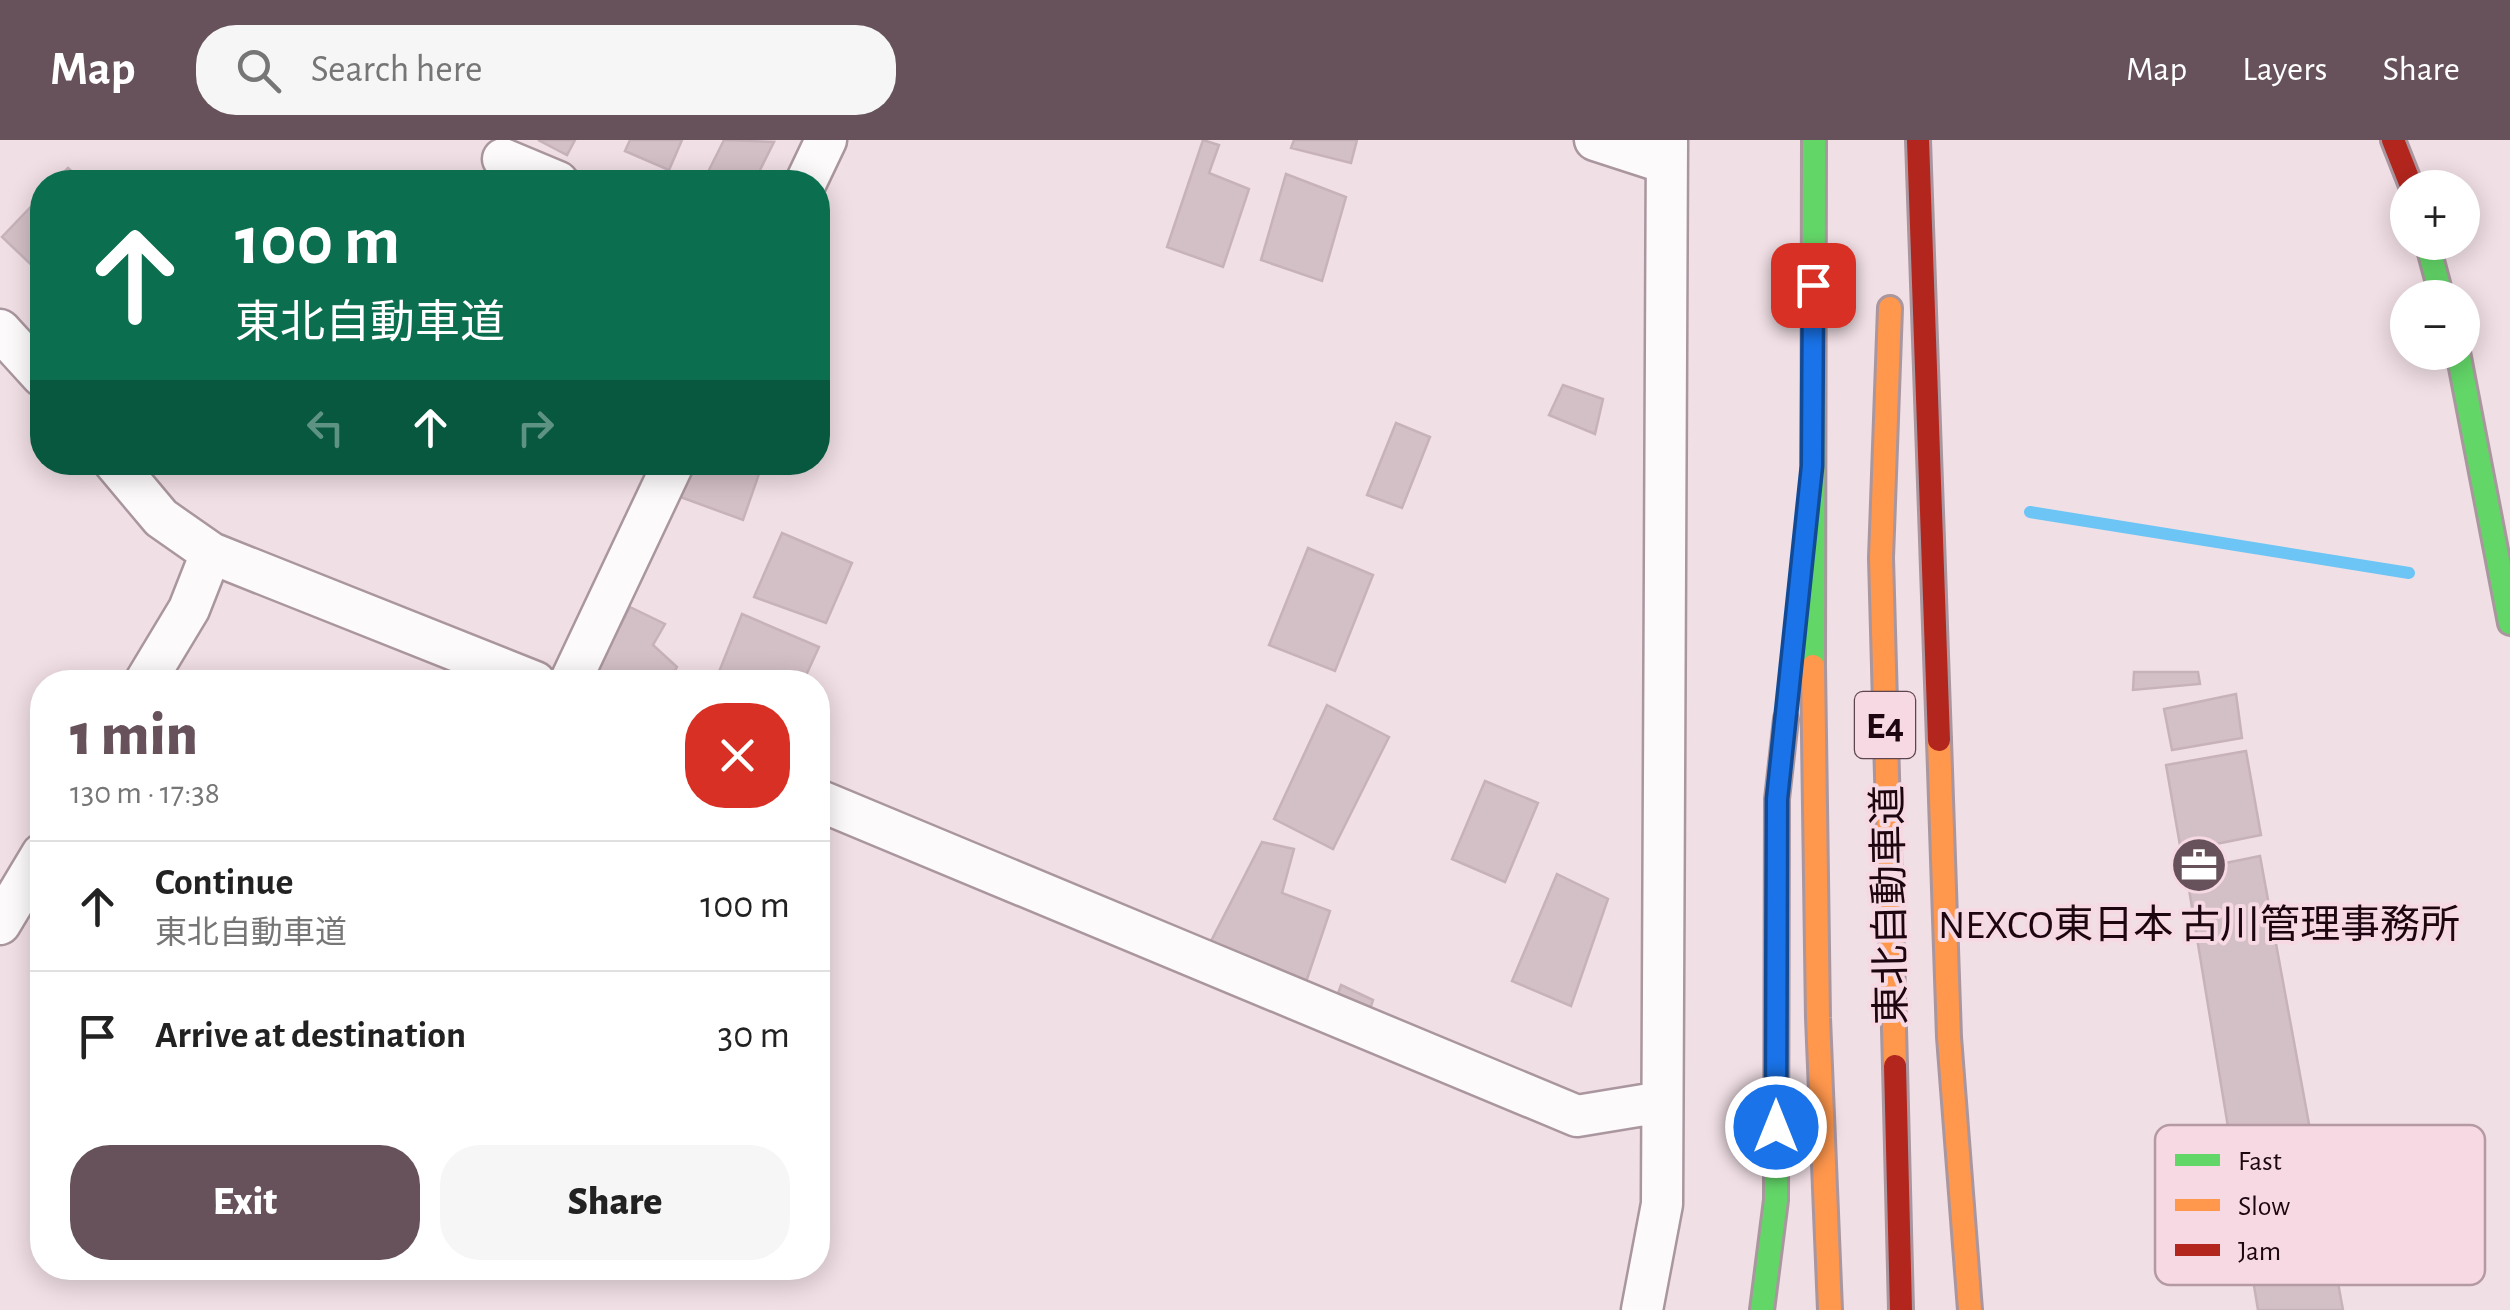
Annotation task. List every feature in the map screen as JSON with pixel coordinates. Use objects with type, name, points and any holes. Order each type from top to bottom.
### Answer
[{"type":"highway","name":"東北自動車道","points":[[1814,140],[1812,466],[1822,1163],[1830,1310]]},
{"type":"highway","points":[[1895,180],[1897,140]]},
{"type":"highway","points":[[1918,140],[1949,1037],[1970,1310]]},
{"type":"highway","points":[[2394,140],[2405,170]]},
{"type":"highway","name":"東北自動車道","points":[[1892,279],[1881,558],[1901,1310]]},
{"type":"highway","points":[[2461,370],[2510,623]]},
{"type":"highway","points":[[1762,1310],[1776,1200],[1777,799],[1812,466]]},
{"type":"street","points":[[812,170],[826,140]]},
{"type":"street","points":[[1595,140],[1667,151],[1662,1204],[1642,1310]]},
{"type":"street","points":[[503,158],[530,170]]},
{"type":"street","points":[[0,330],[30,363]]},
{"type":"street","points":[[125,475],[160,518],[211,553],[505,670]]},
{"type":"street","points":[[576,670],[668,475]]},
{"type":"street","points":[[152,670],[189,609],[211,553]]},
{"type":"street","points":[[830,805],[1576,1116],[1662,1102]]},
{"type":"street","points":[[0,924],[30,874]]},
{"type":"building","points":[[538,140],[575,140],[567,155]]},
{"type":"building","points":[[630,140],[682,140],[669,170],[625,151]]},
{"type":"building","points":[[724,140],[774,142],[760,170],[709,170]]},
{"type":"building","points":[[1203,140],[1219,145],[1209,173],[1249,189],[1223,267],[1167,247]]},
{"type":"building","points":[[1294,140],[1357,140],[1351,163],[1291,148]]},
{"type":"building","points":[[1286,174],[1346,197],[1322,281],[1261,260]]},
{"type":"building","points":[[30,208],[30,264],[2,237]]},
{"type":"building","points":[[1563,385],[1603,399],[1595,434],[1549,415]]},
{"type":"building","points":[[1396,423],[1430,437],[1402,508],[1367,495]]},
{"type":"building","points":[[683,475],[759,475],[743,520],[675,495]]},
{"type":"building","points":[[782,533],[852,563],[826,623],[754,597]]},
{"type":"building","points":[[1308,548],[1373,575],[1335,671],[1269,645]]},
{"type":"building","points":[[630,607],[665,624],[653,645],[677,667],[675,670],[597,670]]},
{"type":"building","points":[[742,614],[819,647],[808,670],[720,670]]},
{"type":"building","points":[[2134,672],[2198,672],[2200,684],[2133,690]]},
{"type":"building","points":[[2236,694],[2242,738],[2172,750],[2164,709]]},
{"type":"building","points":[[1327,705],[1389,737],[1333,849],[1274,819]]},
{"type":"building","points":[[2246,751],[2261,835],[2181,851],[2166,765]]},
{"type":"building","points":[[1485,781],[1538,803],[1505,882],[1452,859]]},
{"type":"building","points":[[1262,842],[1294,849],[1282,893],[1330,911],[1303,991],[1208,947]]},
{"type":"building","points":[[2260,856],[2309,1125],[2228,1125],[2186,871]]},
{"type":"building","points":[[1557,874],[1608,899],[1571,1006],[1512,981]]},
{"type":"building","points":[[1341,985],[1373,1000],[1369,1013],[1335,1002]]},
{"type":"building","points":[[2254,1285],[2338,1285],[2343,1310],[2258,1310]]},
{"type":"waterway","points":[[2030,512],[2409,573]]},
{"type":"traffic: fast","points":[[1813,666],[1814,140]]},
{"type":"traffic: fast","points":[[2432,260],[2437,280]]},
{"type":"traffic: fast","points":[[2461,370],[2510,623]]},
{"type":"traffic: fast","points":[[1762,1310],[1776,1200],[1777,799],[1786,719]]},
{"type":"traffic: slow","points":[[1890,308],[1881,558],[1895,1066]]},
{"type":"traffic: slow","points":[[1813,666],[1818,1018],[1830,1310]]},
{"type":"traffic: slow","points":[[1939,740],[1949,1037],[1970,1310]]},
{"type":"traffic: jam","points":[[1918,140],[1939,740]]},
{"type":"traffic: jam","points":[[2393,140],[2405,170]]},
{"type":"traffic: jam","points":[[1895,1066],[1901,1310]]},
{"type":"place","name":"NEXCO東日本 古川管理事務所","points":[[2199,865]]},
{"type":"route","points":[[1776,1127],[1777,799],[1812,466],[1813,285]]}]
